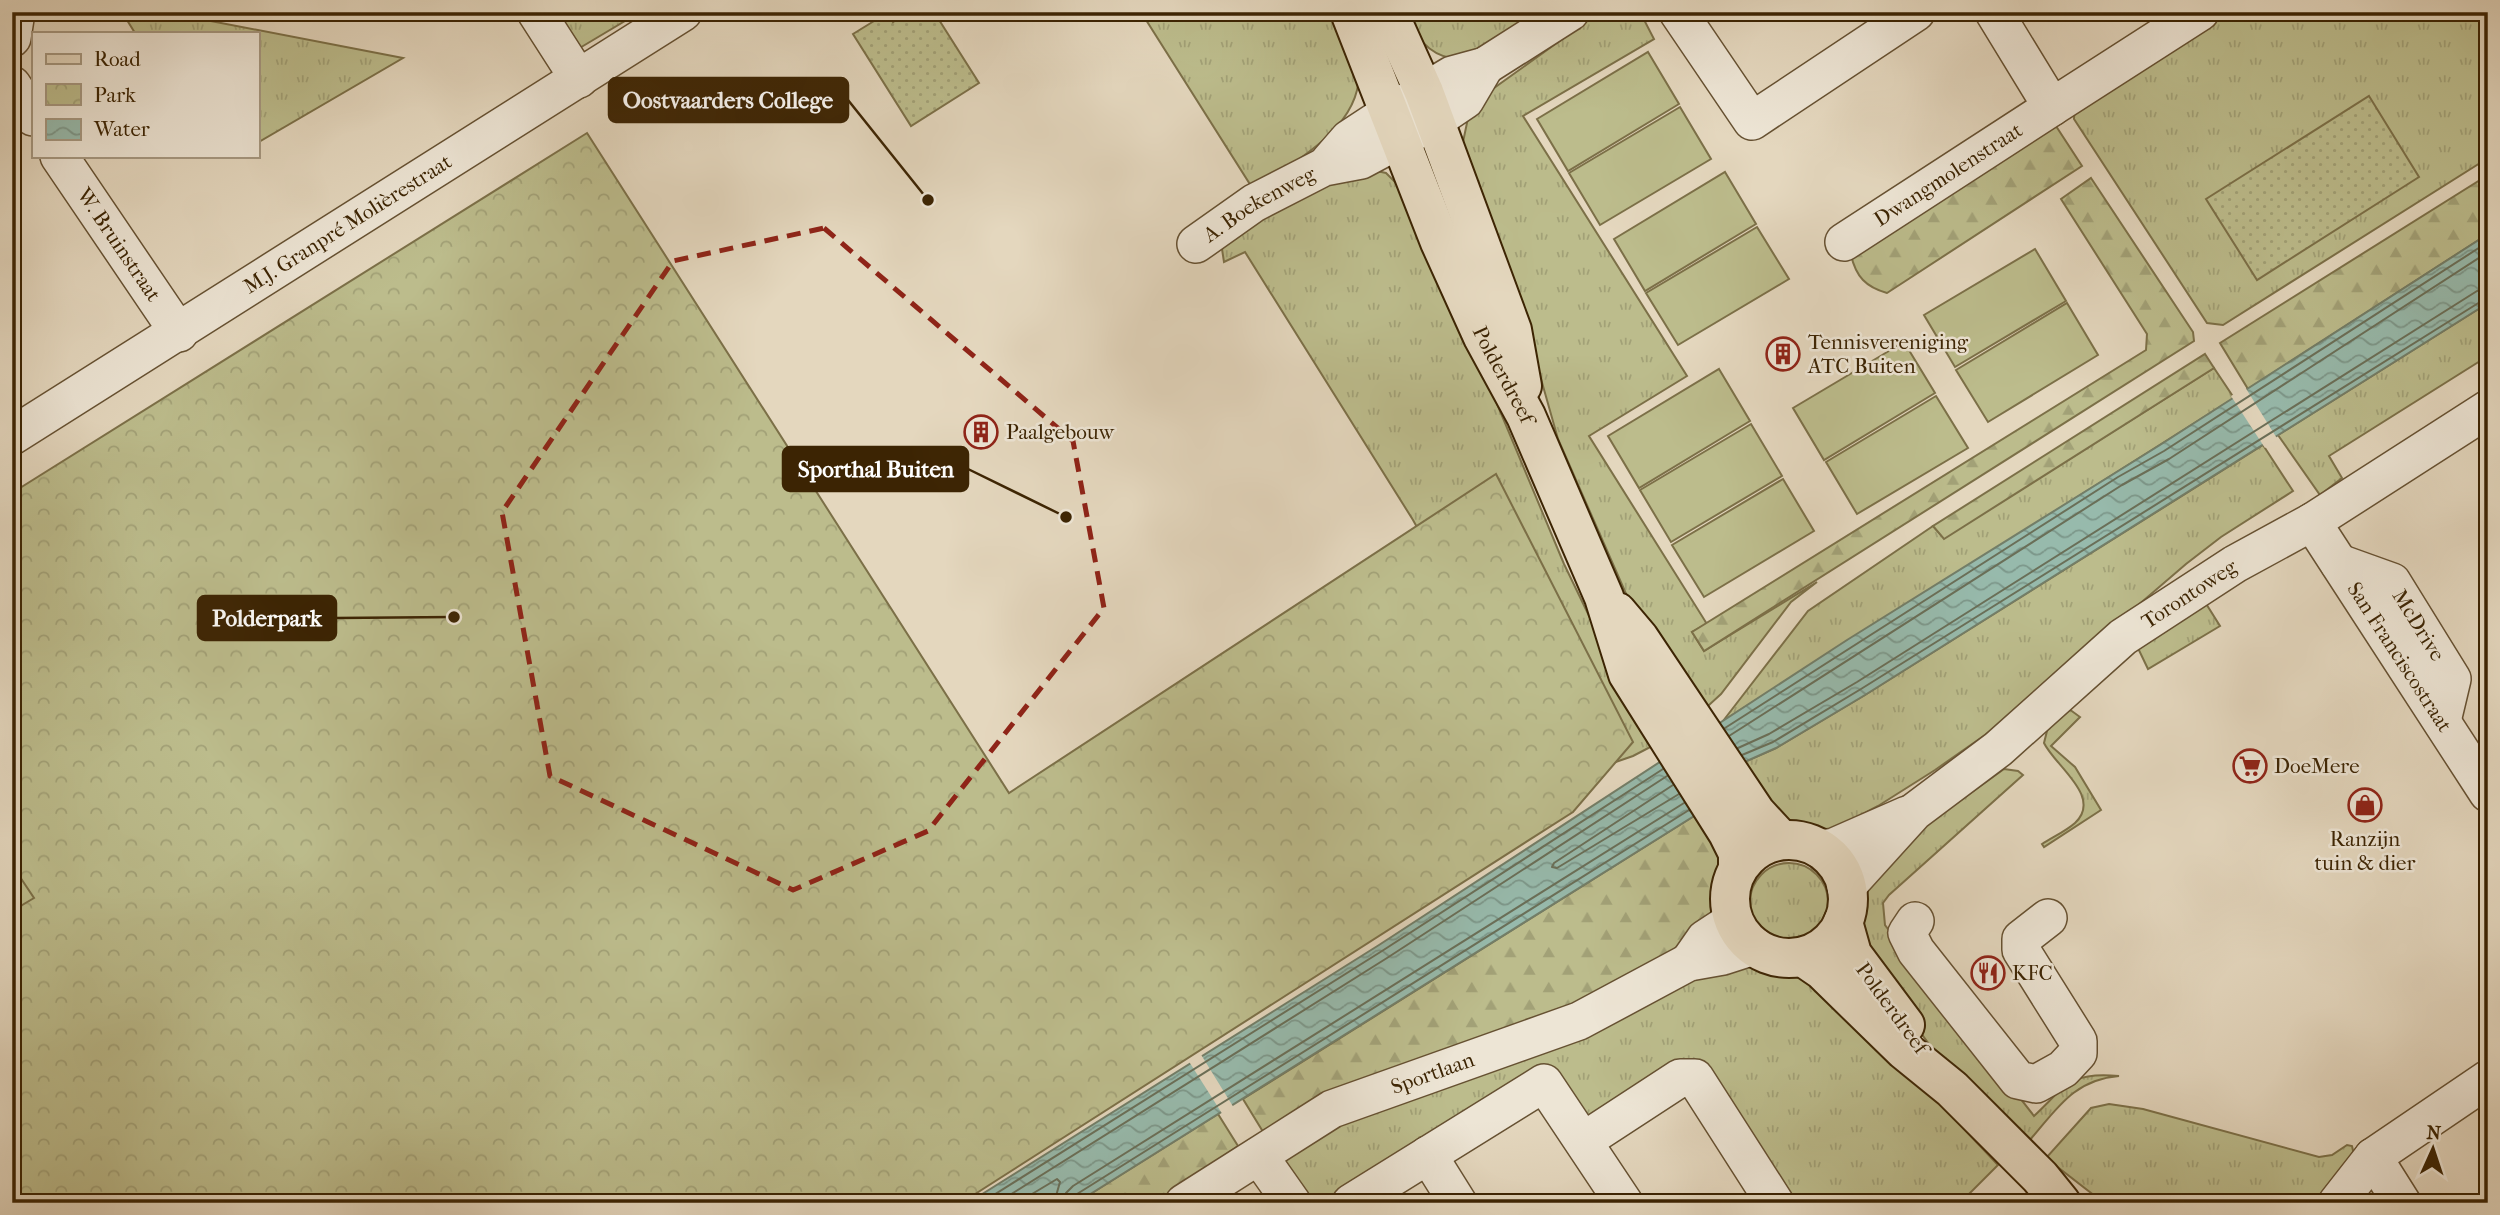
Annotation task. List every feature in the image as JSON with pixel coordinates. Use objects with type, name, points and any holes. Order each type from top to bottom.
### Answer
[{"type":"main road","name":"Polderdreef","points":[[1350,12],[1393,127],[1483,337],[1526,416]]},
{"type":"main road","name":"Polderdreef","points":[[1388,12],[1429,107],[1512,330],[1526,416]]},
{"type":"main road","points":[[1526,416],[1604,597],[1639,638],[1666,706],[1741,837],[1730,902],[1744,933],[1785,958],[1803,957],[1827,944],[1844,905],[1842,872],[1820,849],[1807,842],[1741,837]]},
{"type":"main road","name":"Polderdreef","points":[[1844,905],[1852,954],[1951,1089]]},
{"type":"main road","name":"Polderdreef","points":[[1803,957],[1822,970],[1904,1050],[1951,1089],[2058,1195]]},
{"type":"street","points":[[12,37],[16,12]]},
{"type":"street","points":[[536,12],[579,79]]},
{"type":"street","name":"M.J. Granpré Molièrestraat","points":[[12,436],[179,333],[683,12]]},
{"type":"street","name":"A. Boekenweg","points":[[1196,244],[1234,215],[1324,167],[1361,160],[1393,127],[1429,107],[1465,100],[1485,66],[1570,12]]},
{"type":"street","points":[[1678,12],[1752,121],[1916,12]]},
{"type":"street","points":[[1994,12],[2052,107]]},
{"type":"street","name":"Dwangmolenstraat","points":[[1844,242],[2200,12]]},
{"type":"street","points":[[12,85],[32,115]]},
{"type":"street","name":"W. Bruinstraat","points":[[61,158],[179,333]]},
{"type":"street","name":"Torontoweg","points":[[1820,849],[1833,847],[1914,812],[1998,749],[2123,638],[2235,564],[2312,522],[2488,409]]},
{"type":"street","name":"San Franciscostraat","points":[[2312,522],[2442,721],[2475,743],[2488,793]]},
{"type":"street","name":"Torontoweg","points":[[1844,905],[1914,812]]},
{"type":"street","points":[[1916,921],[1907,933],[1916,951],[2018,1080],[2036,1084],[2063,1069],[2078,1053],[2078,1041],[2031,967],[2052,925]]},
{"type":"street","name":"Sportlaan","points":[[1184,1203],[1332,1109],[1579,1021],[1689,962],[1705,940],[1744,933]]},
{"type":"street","points":[[1585,1140],[1680,1077],[1695,1078],[1775,1203]]},
{"type":"street","points":[[2337,1203],[2373,1157],[2488,1079]]},
{"type":"street","points":[[1351,1203],[1544,1083],[1585,1140],[1624,1203]]},
{"type":"street","points":[[1428,1155],[1458,1203]]},
{"type":"street","points":[[1259,1156],[1292,1203]]},
{"type":"street","points":[[2373,1157],[2402,1203]]},
{"type":"highlighted area","points":[[824,228],[1073,441],[1104,608],[928,831],[793,890],[550,776],[502,512],[673,261]]},
{"type":"green space","points":[[122,12],[164,12],[403,58],[259,142],[259,32],[134,32]]},
{"type":"green space","points":[[572,12],[640,12],[578,49],[560,20]]},
{"type":"green space","points":[[908,12],[934,12],[979,83],[911,126],[853,34],[887,13],[893,22]]},
{"type":"green space","points":[[1141,12],[1337,12],[1358,67],[1356,94],[1348,111],[1321,142],[1253,189]]},
{"type":"green space","points":[[1401,12],[1544,12],[1484,50],[1467,57],[1450,58],[1434,52],[1418,37]]},
{"type":"green space","points":[[1600,12],[1640,12],[1654,39],[1523,116],[1687,376],[1589,436],[1707,624],[1692,632],[1704,651],[1817,582],[1791,602],[1721,694],[1708,706],[1670,671],[1627,596],[1558,439],[1528,333],[1463,142],[1468,118],[1476,101]]},
{"type":"green space","points":[[2213,12],[2488,12],[2488,158],[2223,325],[2207,323],[2074,119],[2075,101]]},
{"type":"green space","points":[[1648,52],[1679,104],[1568,171],[1537,119]]},
{"type":"green space","points":[[2369,96],[2419,177],[2257,280],[2206,199]]},
{"type":"green space","points":[[1680,107],[1711,159],[1600,225],[1569,173]]},
{"type":"green space","points":[[2054,123],[2082,166],[1887,293],[1873,288],[1863,280],[1851,255]]},
{"type":"green space","points":[[587,133],[1009,793],[1496,474],[1633,742],[1573,812],[961,1203],[12,1203],[12,493]]},
{"type":"green space","points":[[1367,169],[1386,173],[1400,187],[1459,313],[1564,564],[1592,622],[1658,743],[1633,756],[1610,764],[1464,612],[1413,520],[1245,252],[1224,262],[1222,249],[1231,237],[1324,179]]},
{"type":"green space","points":[[1725,172],[1756,224],[1645,291],[1614,239]]},
{"type":"green space","points":[[2488,175],[2488,234],[2248,389],[2220,343]]},
{"type":"green space","points":[[2091,178],[2193,332],[2194,341],[1704,651],[1692,632],[2146,350],[2147,334],[2061,199]]},
{"type":"green space","points":[[1757,227],[1789,279],[1678,345],[1646,293]]},
{"type":"green space","points":[[2035,249],[2066,301],[1955,367],[1924,315]]},
{"type":"green space","points":[[2067,303],[2098,355],[1988,422],[1956,370]]},
{"type":"green space","points":[[2488,303],[2488,356],[2329,456],[2342,478],[2320,495],[2278,435]]},
{"type":"green space","points":[[1904,342],[1935,393],[1824,460],[1793,408]]},
{"type":"green space","points":[[2205,354],[2214,368],[1944,539],[1933,526]]},
{"type":"green space","points":[[2214,368],[2234,398],[1723,721],[1808,611],[1933,526],[1944,538]]},
{"type":"green space","points":[[1719,369],[1750,421],[1639,488],[1608,436]]},
{"type":"green space","points":[[1936,396],[1968,448],[1857,514],[1826,462]]},
{"type":"green space","points":[[1751,424],[1782,476],[1671,542],[1640,490]]},
{"type":"green space","points":[[2263,445],[2293,491],[2221,537],[2186,564],[1995,728],[1935,770],[1878,806],[1836,828],[1817,833],[1788,830],[1742,763],[1776,748],[1865,695]]},
{"type":"green space","points":[[1783,479],[1814,531],[1704,597],[1672,545]]},
{"type":"green space","points":[[2200,594],[2220,626],[2148,669],[2136,644]]},
{"type":"green space","points":[[2069,709],[2080,717],[2051,746],[2075,767],[2101,810],[2044,847],[2042,844],[2075,823],[2082,813],[2084,803],[2074,782],[2044,743],[2048,727]]},
{"type":"green space","points":[[2004,769],[2018,771],[2023,775],[1883,903],[1885,925],[2034,1116],[2070,1083],[2090,1076],[2119,1076],[2089,1083],[2078,1090],[2058,1107],[2029,1141],[1974,1095],[1929,1044],[1865,957],[1855,922],[1858,894],[1882,857]]},
{"type":"green space","points":[[1702,811],[1726,860],[1725,879],[1713,922],[1667,963],[1598,998],[1265,1135],[1243,1099]]},
{"type":"green space","points":[[1781,863],[1797,863],[1811,869],[1822,880],[1828,894],[1828,910],[1822,924],[1811,935],[1797,941],[1781,941],[1767,935],[1756,924],[1750,910],[1750,894],[1756,880],[1767,869]]},
{"type":"green space","points":[[12,865],[34,898],[12,911]]},
{"type":"green space","points":[[1749,955],[1782,966],[1797,966],[1834,991],[1998,1165],[1960,1203],[1789,1203],[1711,1080],[1588,1124],[1550,1067],[1335,1203],[1310,1203],[1282,1158],[1328,1129]]},
{"type":"green space","points":[[2109,1104],[2143,1109],[2319,1157],[2332,1155],[2347,1145],[2352,1146],[2354,1155],[2317,1203],[2104,1203],[2046,1158],[2091,1108]]},
{"type":"green space","points":[[1218,1114],[1238,1146],[1154,1203],[1076,1203]]},
{"type":"water","points":[[2488,234],[2488,303],[1865,695],[1776,748],[1742,763],[1702,811],[1076,1203],[968,1203],[1379,945],[1847,640],[2160,445]]},
{"type":"pier","points":[[2245,387],[2278,440],[2265,448],[2231,396]]},
{"type":"pier","points":[[1200,1053],[1234,1108],[1223,1115],[1188,1060]]},
{"type":"place","name":"Oostvaarders College","points":[[928,200]]},
{"type":"place","name":"Tennisvereniging ATC Buiten","points":[[1783,354]]},
{"type":"place","name":"Paalgebouw","points":[[981,432]]},
{"type":"place","name":"Sporthal Buiten","points":[[1066,517]]},
{"type":"place","name":"Polderpark","points":[[454,617]]},
{"type":"place","name":"DoeMere","points":[[2250,766]]},
{"type":"place","name":"Ranzijn tuin & dier","points":[[2365,805]]},
{"type":"place","name":"KFC","points":[[1988,973]]}]
